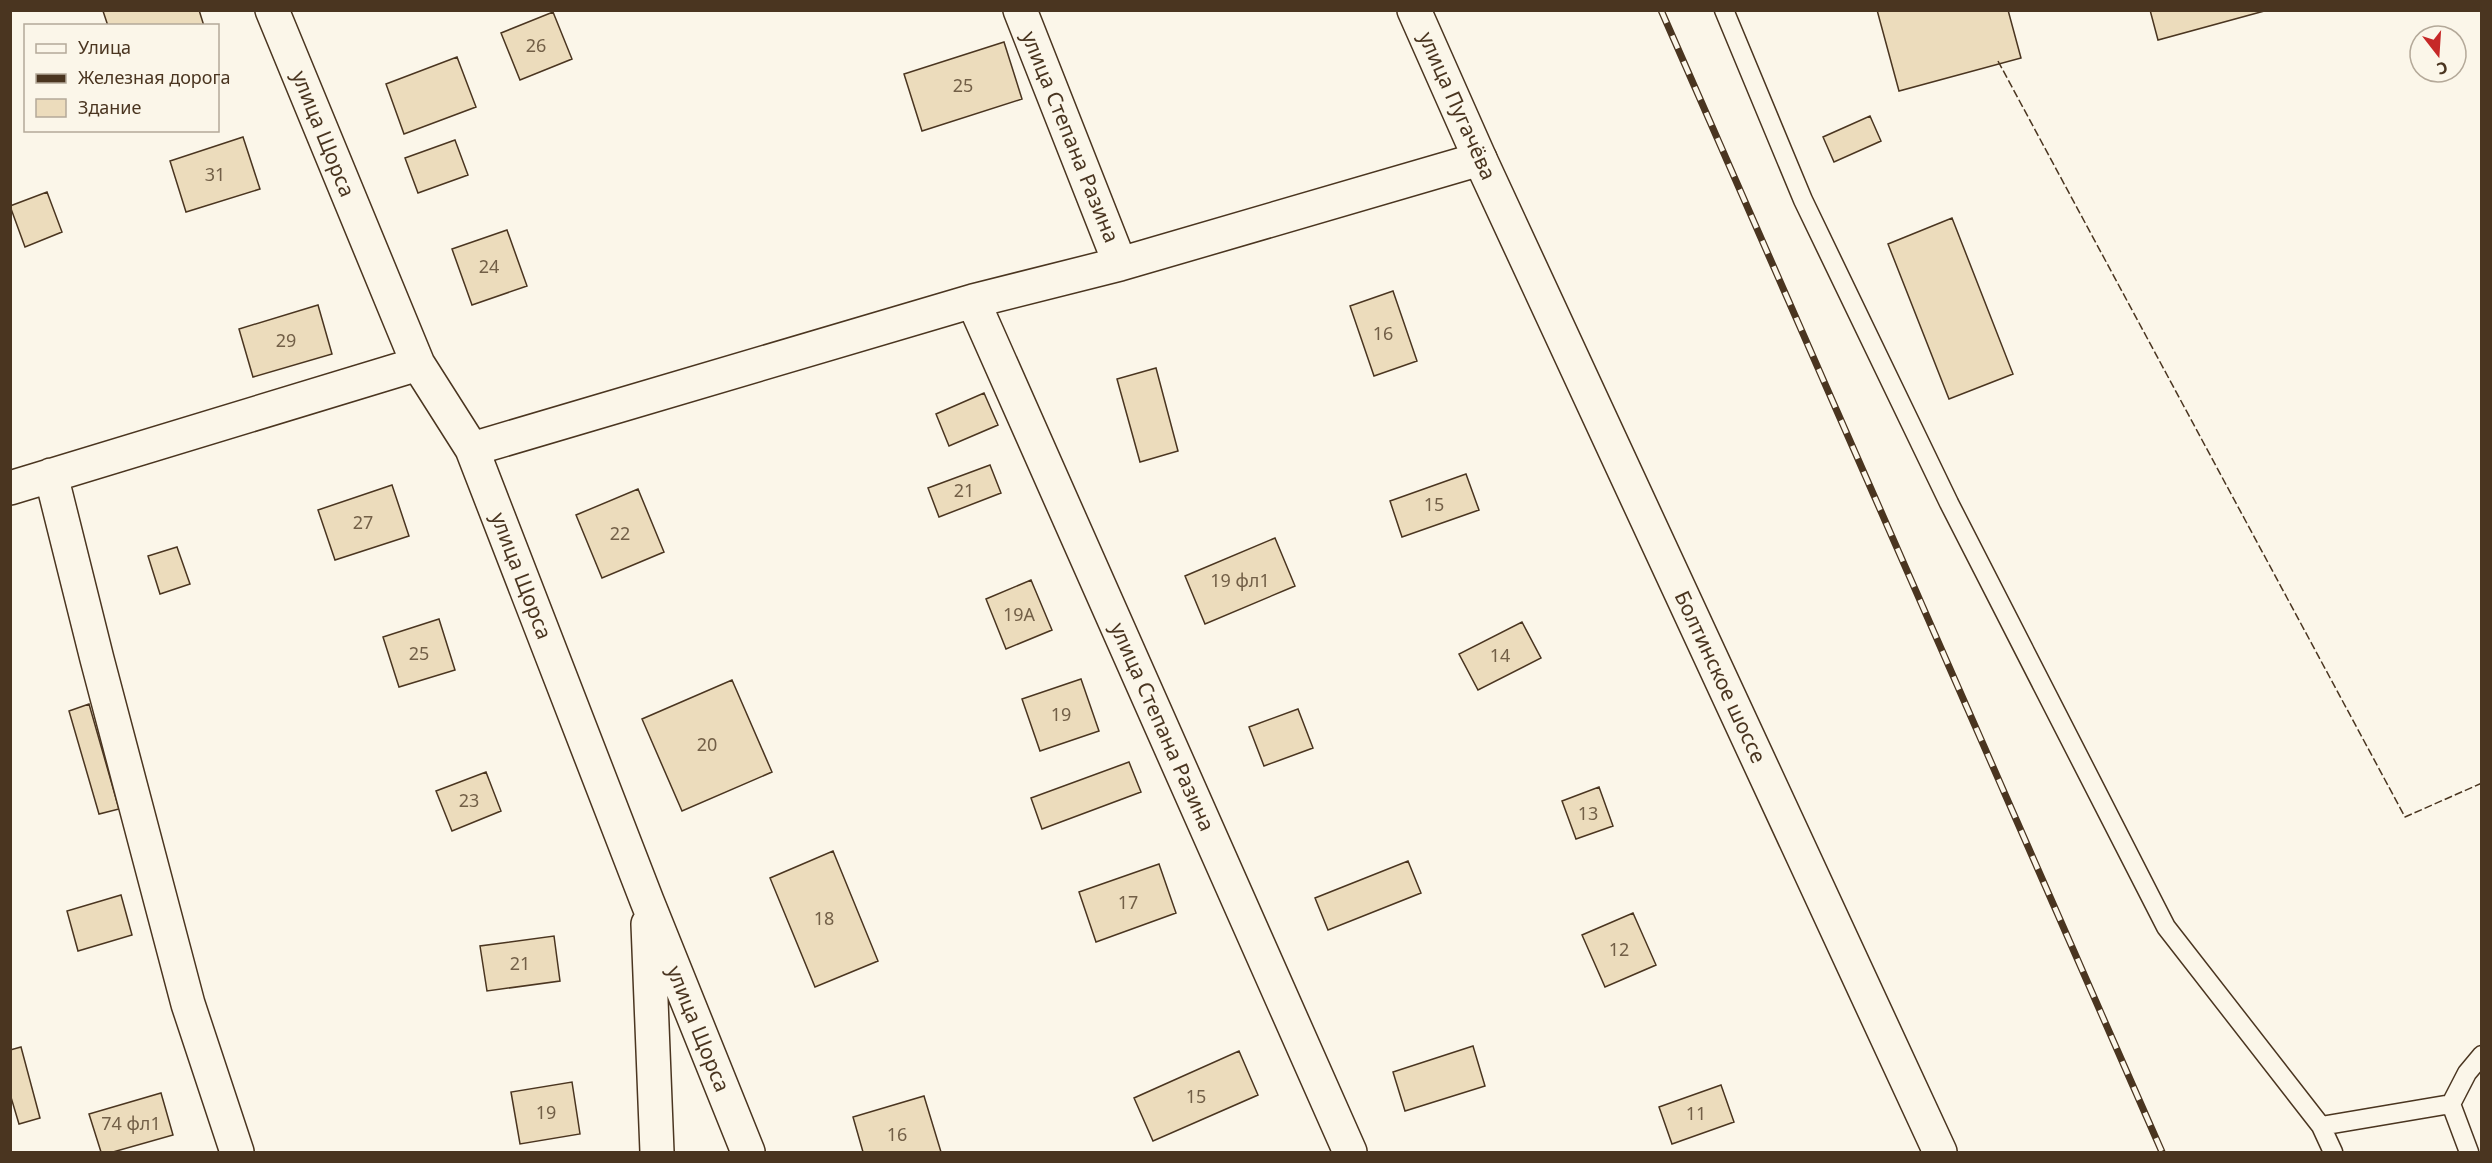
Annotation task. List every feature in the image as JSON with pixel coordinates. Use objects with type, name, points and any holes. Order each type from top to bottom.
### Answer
[{"type":"street","name":"улица Щорса","points":[[272,10],[418,364],[472,449],[647,901],[748,1152]]},
{"type":"street","name":"улица Степана Разина","points":[[1020,10],[1120,264]]},
{"type":"street","name":"улица Пугачёва","points":[[1414,10],[1500,202]]},
{"type":"street","points":[[472,449],[973,301],[1120,264],[1480,159]]},
{"type":"street","name":"Болтинское шоссе","points":[[1500,202],[1940,1152]]},
{"type":"street","name":"улица Степана Разина","points":[[973,301],[1350,1152]]},
{"type":"street","points":[[10,488],[418,364]]},
{"type":"street","points":[[51,475],[188,1004],[237,1152]]},
{"type":"street","points":[[647,901],[657,1152]]},
{"type":"lane","points":[[1724,10],[1803,200],[1934,472],[2166,927],[2321,1126],[2333,1152]]},
{"type":"lane","points":[[2469,1152],[2451,1104],[2467,1073],[2481,1055]]},
{"type":"lane","points":[[2321,1126],[2451,1104]]},
{"type":"building","points":[[199,10],[203,24],[107,24],[103,11]]},
{"type":"building","points":[[1877,10],[2008,10],[2021,58],[1899,91]]},
{"type":"building","points":[[2150,10],[2268,10],[2158,40]]},
{"type":"building","points":[[553,12],[572,59],[520,80],[501,33]]},
{"type":"building","points":[[1004,42],[1022,99],[922,131],[904,74]]},
{"type":"building","points":[[457,57],[476,107],[404,134],[386,84]]},
{"type":"building","points":[[1870,116],[1881,141],[1834,162],[1823,137]]},
{"type":"building","points":[[243,137],[260,189],[186,212],[170,161]]},
{"type":"building","points":[[455,140],[468,175],[418,193],[405,158]]},
{"type":"building","points":[[47,192],[62,232],[25,247],[10,206]]},
{"type":"building","points":[[1952,218],[2013,374],[1949,399],[1888,244]]},
{"type":"building","points":[[507,230],[527,286],[472,305],[452,249]]},
{"type":"building","points":[[1393,291],[1417,361],[1374,376],[1350,306]]},
{"type":"building","points":[[318,305],[332,354],[253,377],[239,329]]},
{"type":"building","points":[[1156,368],[1178,451],[1140,462],[1117,379]]},
{"type":"building","points":[[984,393],[998,425],[949,446],[936,414]]},
{"type":"building","points":[[990,465],[1001,493],[939,517],[928,488]]},
{"type":"building","points":[[1466,474],[1479,510],[1402,537],[1390,501]]},
{"type":"building","points":[[392,485],[409,536],[335,560],[318,510]]},
{"type":"building","points":[[638,489],[664,552],[602,578],[576,515]]},
{"type":"building","points":[[1275,538],[1295,586],[1205,624],[1185,576]]},
{"type":"building","points":[[177,547],[190,584],[160,594],[148,556]]},
{"type":"building","points":[[1031,580],[1052,630],[1006,649],[986,599]]},
{"type":"building","points":[[439,619],[455,670],[399,687],[383,637]]},
{"type":"building","points":[[1522,622],[1541,658],[1478,690],[1459,654]]},
{"type":"building","points":[[1081,679],[1099,731],[1040,751],[1022,699]]},
{"type":"building","points":[[732,680],[772,772],[682,811],[642,719]]},
{"type":"building","points":[[89,704],[119,809],[99,814],[69,711]]},
{"type":"building","points":[[1298,709],[1313,748],[1264,766],[1249,727]]},
{"type":"building","points":[[1129,762],[1141,792],[1042,829],[1031,798]]},
{"type":"building","points":[[486,772],[501,811],[452,831],[436,791]]},
{"type":"building","points":[[1599,787],[1613,826],[1576,839],[1562,801]]},
{"type":"building","points":[[833,851],[878,961],[815,987],[770,878]]},
{"type":"building","points":[[1408,861],[1421,893],[1328,930],[1315,898]]},
{"type":"building","points":[[1159,864],[1176,913],[1096,942],[1079,892]]},
{"type":"building","points":[[121,895],[132,935],[78,951],[67,911]]},
{"type":"building","points":[[1633,913],[1656,965],[1605,987],[1582,935]]},
{"type":"building","points":[[554,936],[560,981],[487,991],[480,946]]},
{"type":"building","points":[[1473,1046],[1485,1086],[1405,1111],[1393,1072]]},
{"type":"building","points":[[21,1047],[40,1118],[19,1124],[10,1094],[10,1050]]},
{"type":"building","points":[[1239,1051],[1258,1095],[1153,1141],[1134,1098]]},
{"type":"building","points":[[572,1082],[580,1134],[520,1144],[511,1092]]},
{"type":"building","points":[[1721,1085],[1734,1122],[1672,1144],[1659,1107]]},
{"type":"building","points":[[161,1093],[173,1135],[113,1152],[101,1152],[89,1114]]},
{"type":"building","points":[[924,1096],[941,1152],[863,1152],[853,1117]]},
{"type":"railway","points":[[1661,10],[2162,1152]]},
{"type":"fence","points":[[1998,61],[2405,817],[2482,783]]}]
